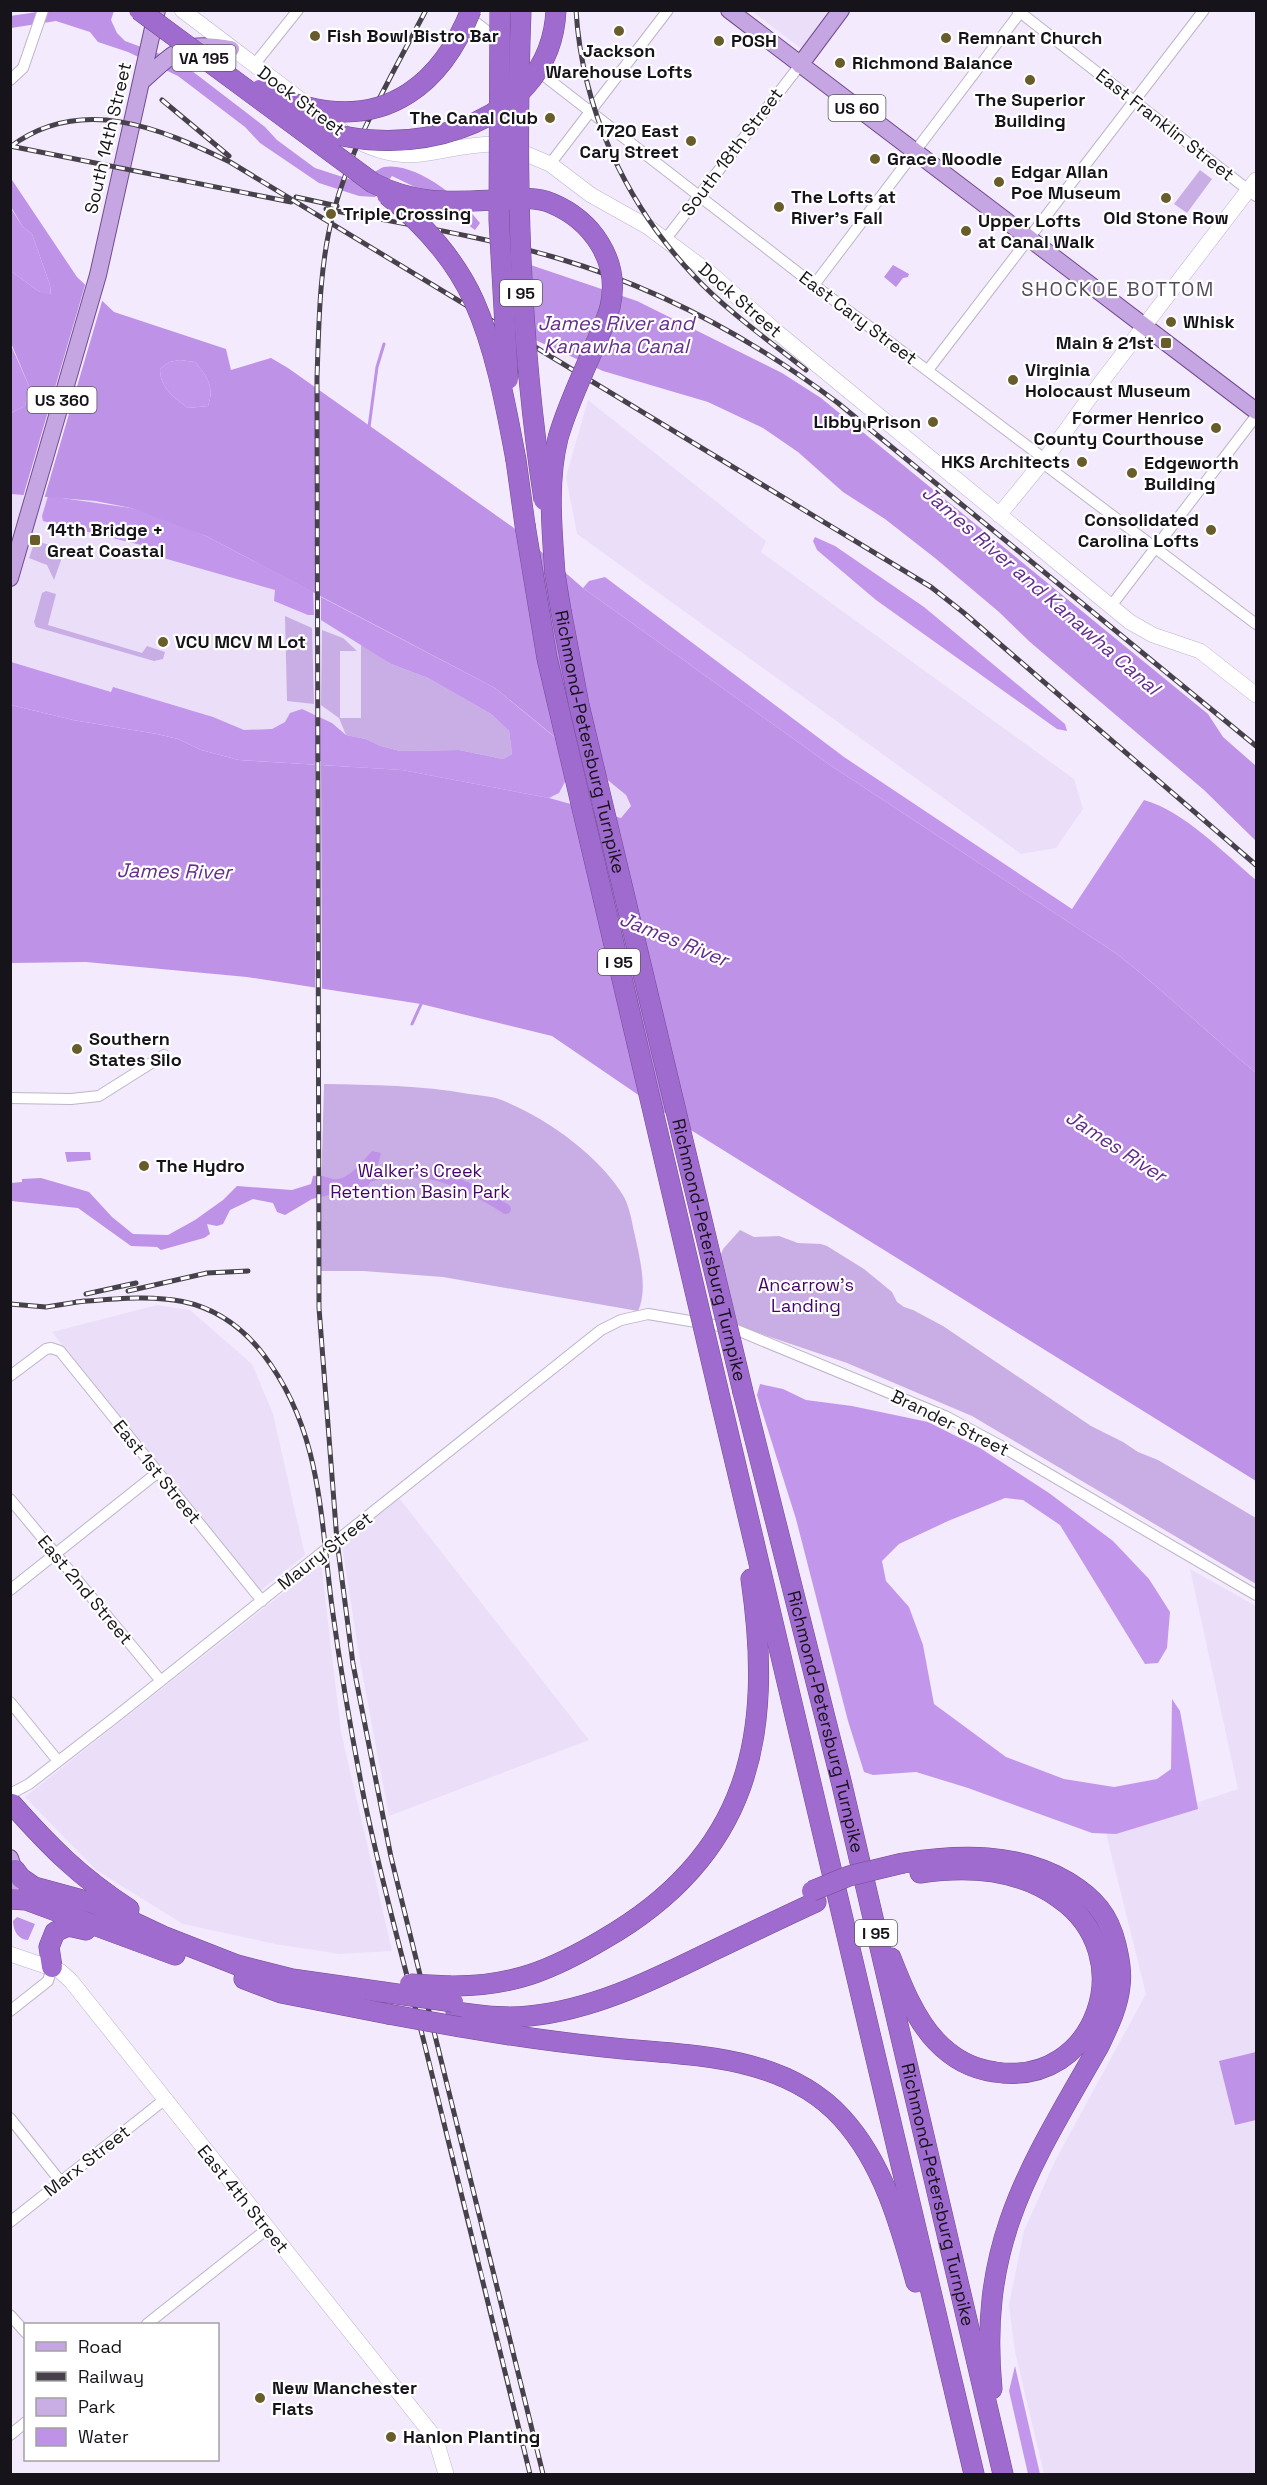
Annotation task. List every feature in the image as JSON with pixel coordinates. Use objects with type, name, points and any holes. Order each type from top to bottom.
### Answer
[{"type":"highway","name":"VA 195","points":[[139,10],[215,66]]},
{"type":"highway","name":"VA 195","points":[[139,10],[270,106]]},
{"type":"highway","points":[[215,66],[265,93],[323,111],[349,112],[370,109],[393,103],[429,80],[444,62],[471,10]]},
{"type":"highway","name":"Richmond-Petersburg Turnpike","points":[[500,10],[499,230],[506,363],[516,460],[548,658],[730,1446],[974,2475]]},
{"type":"highway","name":"Richmond-Petersburg Turnpike","points":[[521,10],[518,188],[521,298],[532,421],[555,574],[579,705],[743,1392],[851,1824],[1003,2475]]},
{"type":"highway","points":[[270,106],[307,124],[332,132],[360,137],[412,138],[452,131],[494,114],[510,103],[536,76],[551,43],[556,10]]},
{"type":"highway","points":[[215,66],[373,183],[390,192],[428,201],[538,199],[562,207],[577,217],[598,240],[610,266],[612,294],[610,309],[573,394],[558,440],[552,492],[555,574]]},
{"type":"highway","points":[[270,106],[411,216],[441,248],[460,275],[474,301],[494,361],[516,460]]},
{"type":"highway","points":[[455,2006],[488,1985],[525,1977],[565,1962],[619,1931],[650,1909],[675,1887],[708,1851],[725,1824],[741,1791],[747,1769],[757,1718],[759,1683],[752,1584],[730,1446]]},
{"type":"highway","points":[[11,1801],[56,1854],[106,1894],[173,1933],[270,1975]]},
{"type":"highway","points":[[851,1824],[891,1959],[909,1998],[935,2040],[963,2062],[987,2071],[1003,2073],[1039,2069],[1056,2062],[1075,2047],[1097,2011],[1103,1987],[1102,1964],[1096,1941],[1077,1911],[1040,1886],[1003,1874],[960,1870],[903,1869]]},
{"type":"highway","points":[[10,1899],[29,1902],[233,1974],[291,1990],[455,2006],[507,2017],[571,2009],[611,1997],[662,1975],[814,1896],[860,1885],[903,1869],[946,1857],[982,1857],[1025,1863],[1055,1875],[1078,1889],[1101,1909],[1112,1927],[1120,1962],[1118,1997],[1099,2046],[1028,2173],[1009,2218],[999,2253],[990,2309],[989,2332],[1003,2475]]},
{"type":"highway","points":[[13,1864],[25,1882],[34,1887],[93,1903],[195,1950],[270,1975],[384,1998]]},
{"type":"highway","points":[[52,1967],[50,1942],[55,1932],[63,1927],[76,1926],[147,1945]]},
{"type":"highway","points":[[455,2006],[525,2038],[746,2064],[782,2076],[828,2104],[853,2130],[888,2194],[967,2446]]},
{"type":"main road","name":"Dock Street","points":[[182,10],[351,138],[379,150],[401,156],[422,155],[481,144],[495,144],[507,146],[550,164],[591,195],[648,227],[710,273],[746,306],[999,515],[1145,632],[1205,654],[1257,695]]},
{"type":"main road","name":"US 60","points":[[729,10],[1257,411]]},
{"type":"main road","points":[[800,64],[841,10]]},
{"type":"main road","name":"South 14th Street","points":[[10,578],[97,278],[156,19]]},
{"type":"main road","points":[[141,82],[179,50],[191,45],[231,49]]},
{"type":"main road","points":[[999,515],[1044,461],[1144,326],[1254,189]]},
{"type":"main road","points":[[10,1892],[15,1879],[13,1864]]},
{"type":"main road","name":"East 4th Street","points":[[10,1954],[52,1967],[71,1981],[431,2433],[440,2451],[446,2475]]},
{"type":"street","points":[[10,80],[23,68],[43,10]]},
{"type":"street","points":[[254,65],[298,10]]},
{"type":"street","name":"East Cary Street","points":[[460,10],[814,285],[1038,454],[1044,461],[1257,624]]},
{"type":"street","points":[[550,164],[668,10]]},
{"type":"street","points":[[928,370],[1204,10]]},
{"type":"street","points":[[814,285],[1020,11]]},
{"type":"street","name":"East Franklin Street","points":[[1020,11],[1135,101],[1254,189]]},
{"type":"street","name":"South 18th Street","points":[[665,240],[800,64]]},
{"type":"street","points":[[1111,606],[1257,416]]},
{"type":"street","points":[[10,1098],[71,1099],[99,1096],[164,1055]]},
{"type":"street","name":"Brander Street","points":[[621,1320],[655,1314],[732,1328],[945,1416],[1001,1446],[1257,1595]]},
{"type":"street","name":"Maury Street","points":[[11,1801],[29,1784],[584,1343],[601,1330],[621,1320]]},
{"type":"street","name":"East 1st Street","points":[[10,1376],[51,1348],[60,1351],[262,1601]]},
{"type":"street","points":[[10,1590],[157,1473]]},
{"type":"street","name":"East 2nd Street","points":[[10,1499],[161,1681]]},
{"type":"street","points":[[10,1702],[58,1761]]},
{"type":"street","points":[[10,2011],[48,1981],[52,1967]]},
{"type":"street","name":"Marx Street","points":[[10,2222],[164,2100]]},
{"type":"street","points":[[10,2118],[61,2182]]},
{"type":"street","points":[[150,2323],[267,2229]]},
{"type":"street","points":[[10,2315],[24,2331]]},
{"type":"street","points":[[10,2435],[24,2424]]},
{"type":"shaded area","points":[[752,11],[832,11],[803,50]]},
{"type":"shaded area","points":[[10,207],[23,227],[32,234],[50,285],[51,296],[38,291],[11,271]]},
{"type":"shaded area","points":[[10,343],[29,386],[25,406],[11,413]]},
{"type":"shaded area","points":[[180,360],[195,362],[206,377],[211,393],[208,406],[188,408],[165,387],[160,369],[169,362]]},
{"type":"shaded area","points":[[588,400],[766,541],[761,552],[1074,779],[1083,809],[1056,848],[1021,854],[577,534],[566,477]]},
{"type":"shaded area","points":[[11,494],[95,501],[258,563],[495,688],[626,795],[631,807],[621,819],[590,810],[11,705]]},
{"type":"shaded area","points":[[48,496],[131,508],[206,536],[313,592],[314,615],[308,615],[274,601],[275,590],[153,555],[141,545],[43,521],[42,516]]},
{"type":"shaded area","points":[[815,537],[835,546],[924,607],[1065,724],[1067,731],[1057,729],[876,600],[817,550],[813,541]]},
{"type":"shaded area","points":[[605,577],[844,757],[1072,909],[1144,800],[1174,813],[1189,823],[1256,880],[1256,1073],[1117,954],[830,765],[583,588],[589,581]]},
{"type":"shaded area","points":[[321,597],[495,688],[557,739],[567,778],[559,793],[549,798],[402,770],[239,760],[201,750],[178,739],[73,720],[11,705],[11,662],[111,692],[113,687],[213,717],[244,730],[272,729],[285,722],[290,713],[302,709],[332,723],[346,735],[366,739],[400,751],[459,750],[503,759],[512,754],[509,731],[491,714],[428,678],[391,664],[321,620]]},
{"type":"shaded area","points":[[157,1305],[190,1310],[252,1364],[273,1414],[305,1555],[260,1591],[52,1332]]},
{"type":"shaded area","points":[[760,1384],[783,1389],[806,1400],[852,1406],[928,1422],[980,1448],[1049,1493],[1113,1541],[1149,1579],[1170,1612],[1167,1648],[1158,1663],[1145,1664],[1060,1525],[1023,1500],[1005,1498],[948,1521],[899,1544],[882,1561],[886,1581],[909,1607],[923,1645],[934,1704],[1006,1757],[1064,1779],[1114,1787],[1157,1779],[1171,1769],[1172,1699],[1180,1711],[1198,1809],[1116,1834],[1092,1833],[968,1788],[916,1772],[873,1775],[864,1772],[848,1721],[796,1519],[757,1395]]},
{"type":"shaded area","points":[[399,1498],[589,1740],[389,1816],[360,1661],[342,1545]]},
{"type":"shaded area","points":[[321,1563],[341,1732],[392,1951],[339,1954],[275,1944],[183,1924],[96,1870],[25,1797]]},
{"type":"shaded area","points":[[1190,1569],[1256,1606],[1256,2474],[1044,2474],[1015,2352],[1009,2305],[1024,2231],[1055,2161],[1146,1994],[1106,1833],[1238,1789]]},
{"type":"shaded area","points":[[1015,2366],[1040,2474],[1028,2474],[1009,2391]]},
{"type":"green space","points":[[1200,170],[1212,179],[1187,213],[1174,204]]},
{"type":"green space","points":[[35,541],[65,549],[54,580],[47,565],[29,558]]},
{"type":"green space","points":[[46,591],[56,594],[48,625],[142,653],[147,646],[165,652],[163,659],[154,661],[36,627],[34,622],[42,593]]},
{"type":"green space","points":[[285,616],[312,628],[314,704],[287,701]]},
{"type":"green space","points":[[322,630],[343,638],[357,651],[340,651],[340,718],[361,718],[361,644],[391,664],[428,678],[491,714],[509,731],[512,754],[503,759],[459,750],[400,751],[366,739],[346,735],[339,718],[321,705]]},
{"type":"green space","name":"Walker's Creek Retention Basin Park","points":[[324,1084],[415,1087],[496,1098],[532,1114],[568,1138],[600,1166],[626,1201],[642,1274],[642,1294],[638,1311],[443,1277],[363,1271],[319,1271]]},
{"type":"green space","name":"Ancarrow's Landing","points":[[740,1230],[754,1237],[779,1236],[798,1243],[827,1246],[864,1269],[892,1292],[897,1302],[904,1307],[943,1326],[1091,1426],[1138,1452],[1158,1460],[1256,1518],[1256,1584],[972,1416],[847,1363],[738,1326],[719,1259],[723,1249]]},
{"type":"water","points":[[44,11],[114,11],[111,20],[117,33],[125,41],[179,61],[315,168],[361,183],[384,167],[410,170],[437,184],[462,204],[480,223],[475,230],[419,189],[392,176],[375,197],[359,196],[319,183],[260,143],[245,127],[178,76],[128,52],[98,42],[90,32],[56,21],[11,28],[10,16]]},
{"type":"water","name":"James River","points":[[10,177],[77,277],[114,312],[226,349],[231,370],[271,358],[288,368],[514,528],[583,588],[830,765],[1117,954],[1256,1073],[1256,1481],[678,1122],[552,1036],[421,1004],[247,977],[86,962],[11,963],[11,705],[73,720],[178,739],[201,750],[239,760],[402,770],[549,798],[621,818],[631,806],[626,795],[495,688],[206,536],[131,508],[95,501],[11,494],[11,413],[25,406],[29,386],[11,343],[11,271],[38,291],[51,295],[50,285],[32,234],[23,227],[11,207]],"holes":[[[180,360],[195,362],[209,382],[211,393],[208,406],[188,408],[165,387],[160,369],[169,362]]]},
{"type":"water","name":"James River and Kanawha Canal","points":[[513,259],[637,301],[782,373],[821,398],[1208,714],[1223,737],[1256,766],[1256,841],[1204,790],[1030,642],[999,612],[885,519],[843,492],[798,452],[763,428],[708,402],[603,371],[531,338],[506,270]]},
{"type":"water","points":[[893,265],[909,274],[896,287],[884,277]]},
{"type":"water","points":[[372,1151],[381,1153],[376,1173],[368,1186],[312,1199],[285,1215],[277,1212],[273,1203],[253,1199],[230,1210],[223,1224],[217,1226],[207,1224],[210,1234],[204,1238],[161,1250],[157,1247],[131,1246],[78,1208],[11,1201],[10,1183],[22,1182],[22,1179],[41,1178],[89,1192],[112,1217],[133,1234],[168,1235],[195,1220],[223,1200],[237,1186],[292,1190],[311,1184],[313,1176],[338,1179],[354,1170]]},
{"type":"water","points":[[65,1152],[90,1152],[91,1160],[67,1162]]},
{"type":"water","points":[[17,1917],[35,1924],[28,1940],[21,1938],[15,1931],[13,1921]]},
{"type":"water","points":[[1256,2052],[1256,2120],[1235,2125],[1219,2061]]},
{"type":"pier","points":[[86,282],[103,298],[44,499],[23,497]]},
{"type":"pier","points":[[315,383],[319,387],[320,599],[315,597]]},
{"type":"pier","points":[[315,761],[321,761],[322,992],[315,991]]},
{"type":"waterway","points":[[369,427],[377,367],[384,344]]},
{"type":"waterway","points":[[412,1024],[422,1002]]},
{"type":"waterway","points":[[362,1179],[402,1172],[437,1176],[471,1189],[506,1209]]},
{"type":"railway","points":[[426,10],[374,110],[341,187],[328,234],[320,296],[317,378],[319,1308],[337,1541],[353,1664],[391,1857],[543,2474]]},
{"type":"railway","points":[[576,10],[587,84],[598,119],[628,187],[670,248],[694,276],[748,325],[806,370]]},
{"type":"railway","points":[[162,100],[229,156]]},
{"type":"railway","points":[[10,147],[37,131],[64,122],[92,119],[148,128],[230,162],[931,587],[1256,865]]},
{"type":"railway","points":[[10,146],[291,202]]},
{"type":"railway","points":[[296,197],[337,206]]},
{"type":"railway","points":[[326,209],[471,237],[557,258],[632,284],[739,337],[838,403],[1256,746]]},
{"type":"railway","points":[[128,1291],[207,1273],[248,1271]]},
{"type":"railway","points":[[86,1294],[136,1283]]},
{"type":"railway","points":[[76,1302],[154,1298],[200,1307],[222,1317],[243,1332],[263,1354],[282,1383],[297,1413],[308,1444],[315,1475],[339,1656],[365,1803],[530,2474]]},
{"type":"railway","points":[[10,1304],[46,1307],[84,1301]]},
{"type":"place","name":"Jackson Warehouse Lofts","points":[[619,31]]},
{"type":"place","name":"Fish Bowl Bistro Bar","points":[[315,36]]},
{"type":"place","name":"Remnant Church","points":[[946,38]]},
{"type":"place","name":"POSH","points":[[719,41]]},
{"type":"place","name":"Richmond Balance","points":[[840,63]]},
{"type":"place","name":"The Superior Building","points":[[1030,80]]},
{"type":"place","name":"The Canal Club","points":[[550,118]]},
{"type":"place","name":"1720 East Cary Street","points":[[691,141]]},
{"type":"place","name":"Grace Noodle","points":[[875,159]]},
{"type":"place","name":"Edgar Allan Poe Museum","points":[[999,182]]},
{"type":"place","name":"Old Stone Row","points":[[1166,198]]},
{"type":"place","name":"The Lofts at River's Fall","points":[[779,207]]},
{"type":"place","name":"Triple Crossing","points":[[331,214]]},
{"type":"place","name":"Upper Lofts at Canal Walk","points":[[966,231]]},
{"type":"place","name":"Whisk","points":[[1171,322]]},
{"type":"place","name":"Main & 21st","points":[[1166,343]]},
{"type":"place","name":"Virginia Holocaust Museum","points":[[1013,380]]},
{"type":"place","name":"Libby Prison","points":[[933,422]]},
{"type":"place","name":"Former Henrico County Courthouse","points":[[1216,428]]},
{"type":"place","name":"HKS Architects","points":[[1082,462]]},
{"type":"place","name":"Edgeworth Building","points":[[1132,473]]},
{"type":"place","name":"Consolidated Carolina Lofts","points":[[1211,530]]},
{"type":"place","name":"14th Bridge + Great Coastal","points":[[35,540]]},
{"type":"place","name":"VCU MCV M Lot","points":[[163,642]]},
{"type":"place","name":"Southern States Silo","points":[[77,1049]]},
{"type":"place","name":"The Hydro","points":[[144,1166]]},
{"type":"place","name":"New Manchester Flats","points":[[260,2398]]},
{"type":"place","name":"Hanlon Planting","points":[[391,2437]]},
{"type":"district","name":"SHOCKOE BOTTOM","points":[[1118,289]]}]
